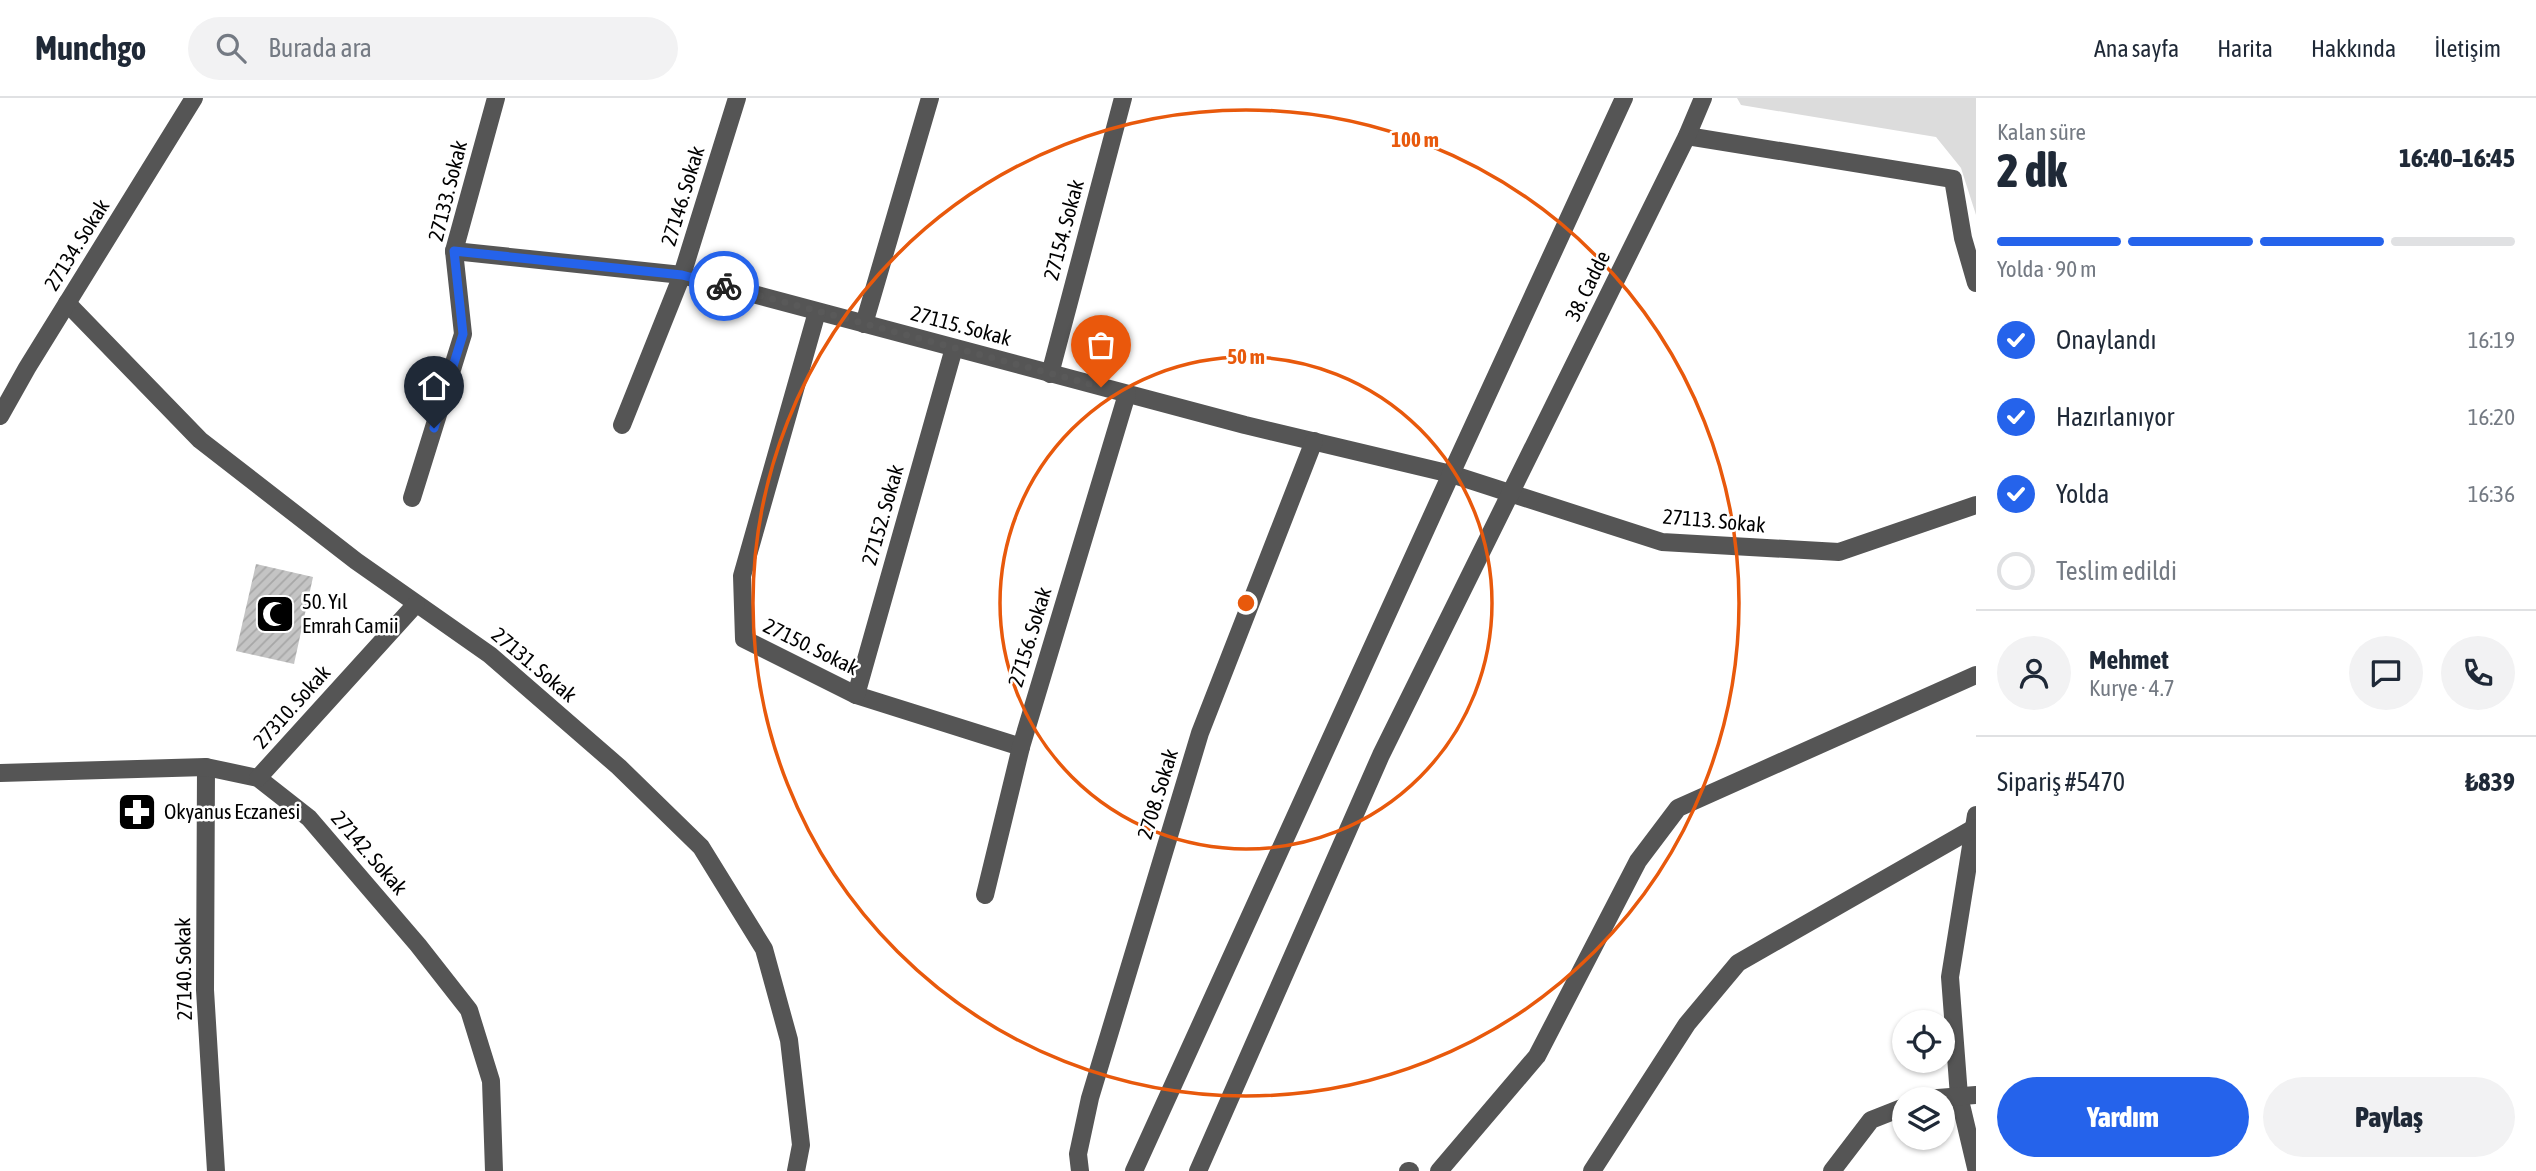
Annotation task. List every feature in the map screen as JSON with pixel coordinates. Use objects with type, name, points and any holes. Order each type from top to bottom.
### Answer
[{"type":"street","name":"27134. Sokak","points":[[0,416],[194,98]]},
{"type":"street","name":"27133. Sokak","points":[[412,498],[463,334],[454,251],[496,98]]},
{"type":"street","name":"27146. Sokak","points":[[622,425],[682,275],[737,98]]},
{"type":"street","points":[[864,324],[930,98]]},
{"type":"street","name":"27154. Sokak","points":[[1050,374],[1123,98]]},
{"type":"street","points":[[1134,1171],[1625,98]]},
{"type":"street","name":"38. Cadde","points":[[1198,1171],[1381,755],[1687,136],[1703,98]]},
{"type":"street","points":[[1687,136],[1953,179],[1963,238],[1976,284]]},
{"type":"street","name":"27115. Sokak","points":[[454,251],[682,275],[1127,394],[1451,474]]},
{"type":"street","name":"27131. Sokak","points":[[67,303],[200,440],[355,561],[490,655],[619,768],[701,847],[764,949],[789,1040],[801,1144],[796,1171]]},
{"type":"street","name":"27150. Sokak","points":[[817,312],[742,576],[744,639],[856,695],[1021,747]]},
{"type":"street","name":"27152. Sokak","points":[[856,695],[954,348]]},
{"type":"street","name":"27156. Sokak","points":[[985,895],[1021,747],[1127,394]]},
{"type":"street","name":"2708. Sokak","points":[[1080,1171],[1078,1154],[1090,1098],[1200,733],[1314,440]]},
{"type":"street","name":"27113. Sokak","points":[[1451,474],[1662,542],[1839,552],[1976,505]]},
{"type":"street","name":"27310. Sokak","points":[[258,778],[416,604]]},
{"type":"street","points":[[1439,1171],[1537,1056],[1638,861],[1678,808],[1976,675]]},
{"type":"street","name":"27142. Sokak","points":[[0,773],[206,767],[258,778],[309,818],[418,945],[469,1010],[491,1081],[494,1171]]},
{"type":"street","name":"27140. Sokak","points":[[206,767],[205,990],[216,1171]]},
{"type":"street","points":[[1975,822],[1950,977],[1976,1168]]},
{"type":"street","points":[[1592,1171],[1687,1024],[1738,963],[1975,822]]},
{"type":"street","points":[[1832,1171],[1871,1120],[1892,1112]]},
{"type":"shaded area","points":[[1737,98],[1976,98],[1976,215],[1961,168],[1936,137],[1741,105]]},
{"type":"building","name":"50. Yıl Emrah Camii","points":[[256,564],[313,577],[294,664],[236,651]]},
{"type":"way so far","points":[[724,286],[1101,387]]},
{"type":"place","name":"50. Yıl Emrah Camii","points":[[275,614]]},
{"type":"place","name":"Okyanus Eczanesi","points":[[137,812]]},
{"type":"route","points":[[434,428],[463,334],[454,251],[682,275],[724,286]]}]
